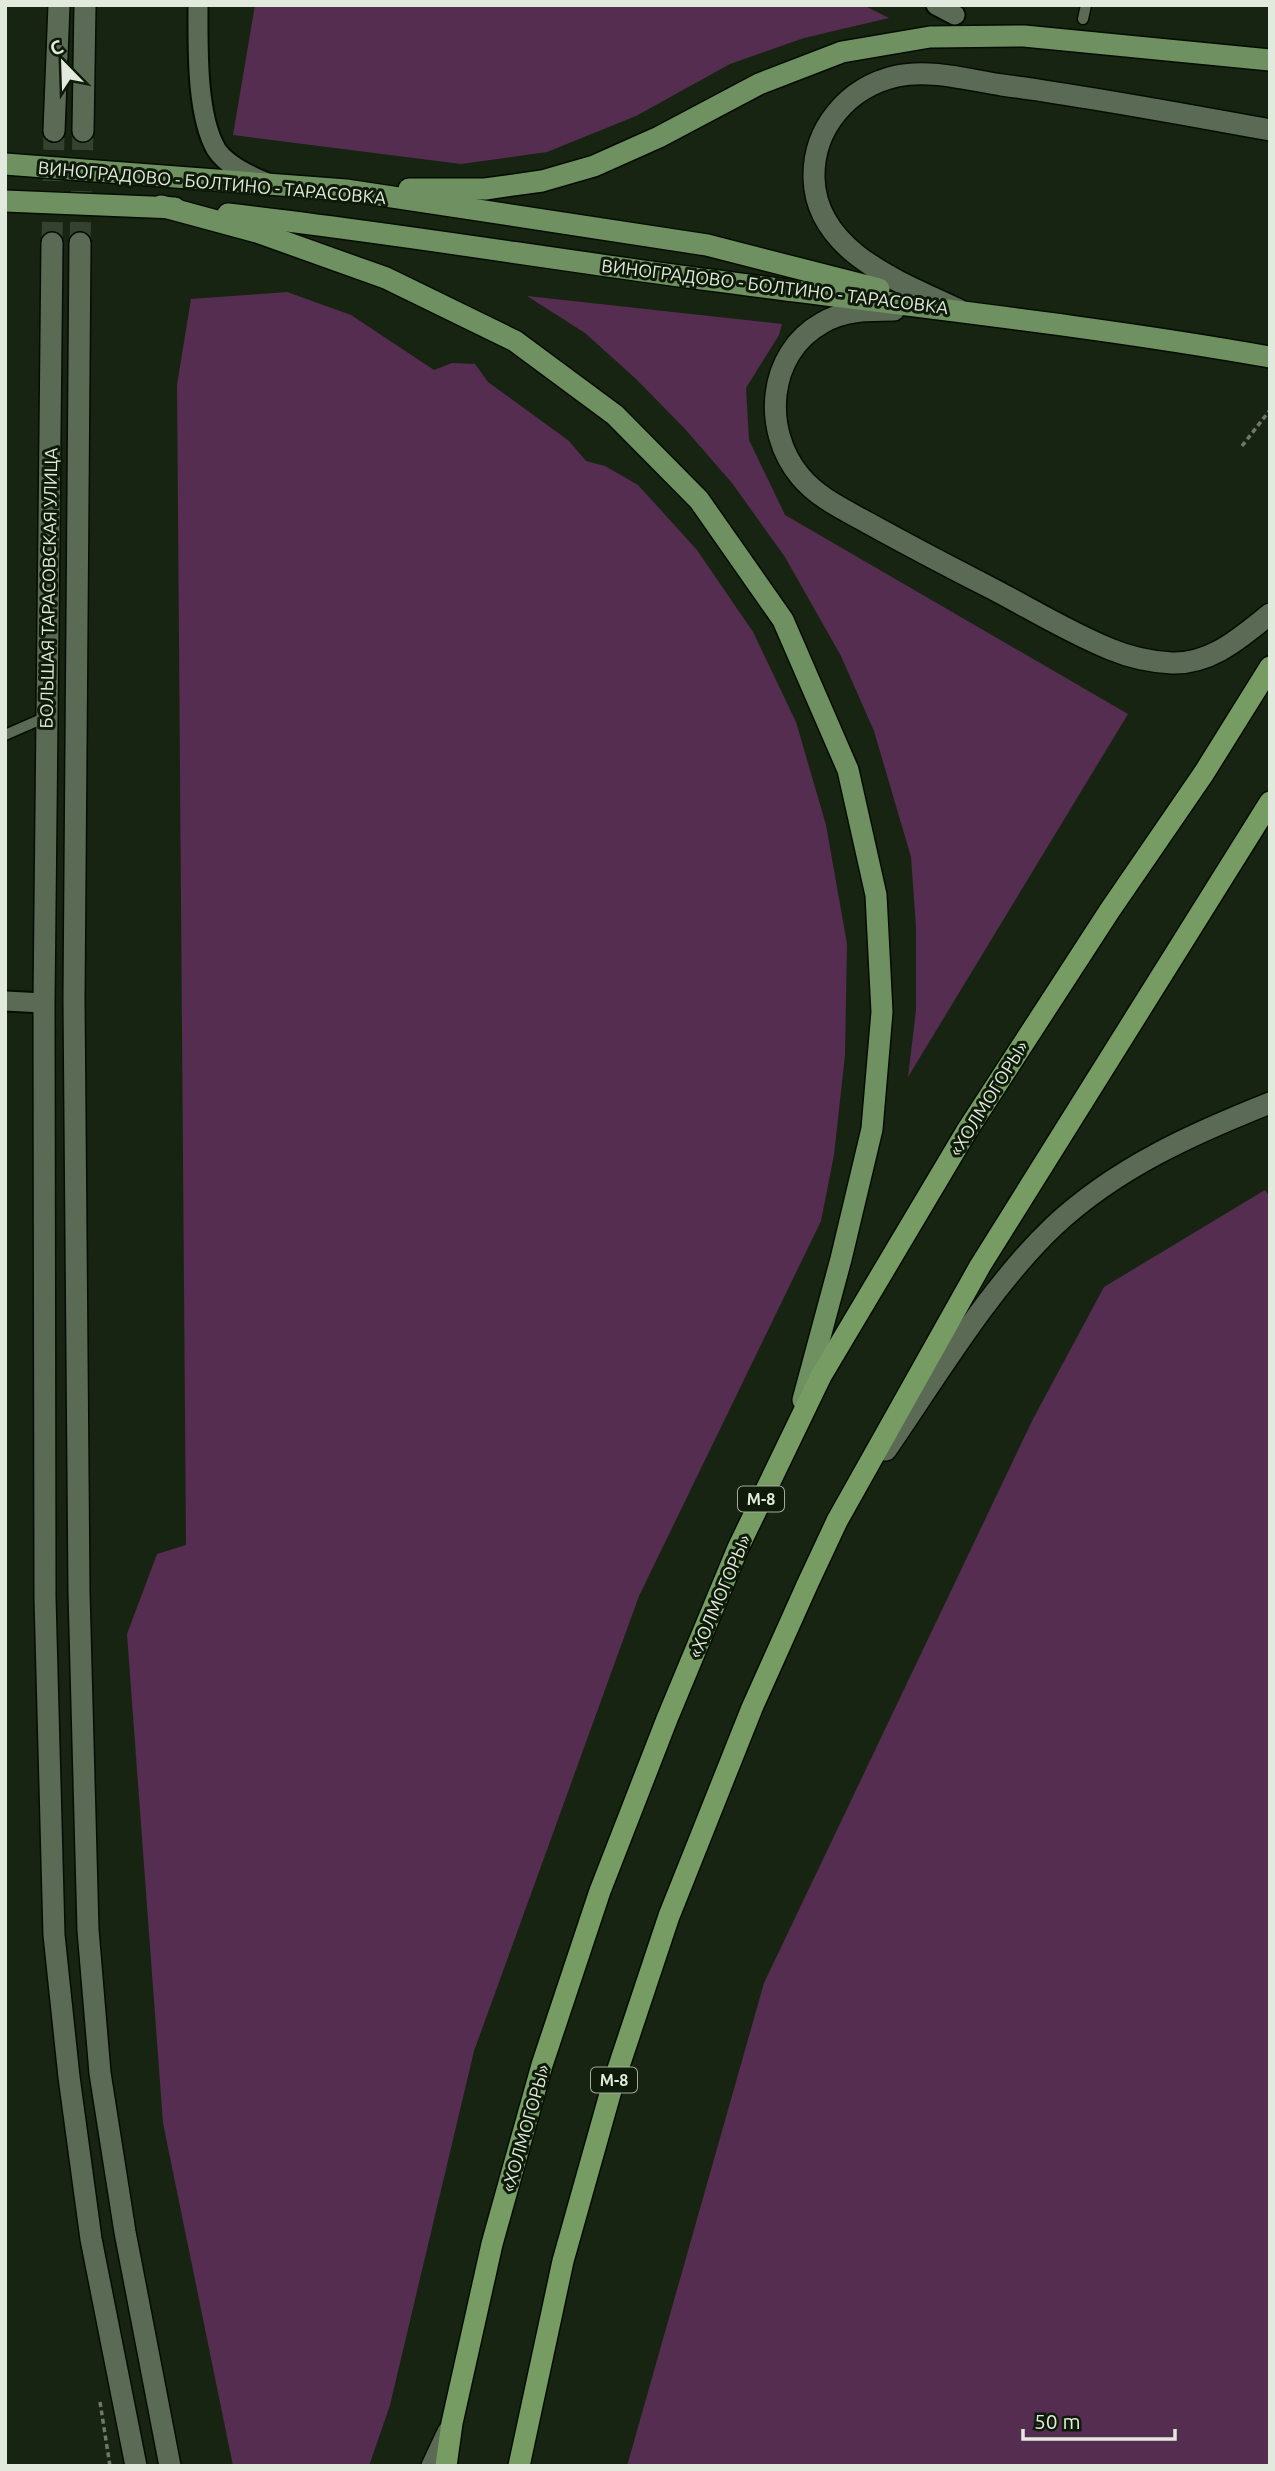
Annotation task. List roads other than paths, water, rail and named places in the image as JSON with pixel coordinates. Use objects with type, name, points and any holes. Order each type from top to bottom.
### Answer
[{"type":"highway","name":"«ХОЛМОГОРЫ»","points":[[446,2466],[452,2423],[492,2244],[542,2066],[600,1891],[733,1560],[821,1376],[973,1120],[1205,772],[1270,667]]},
{"type":"highway","name":"М-8","points":[[519,2466],[563,2261],[612,2087],[669,1916],[752,1708],[837,1521],[980,1266],[1270,802]]},
{"type":"main road","points":[[345,190],[485,189],[542,181],[594,166],[759,84],[842,52],[930,37],[1024,36],[1270,60]]},
{"type":"main road","name":"ВИНОГРАДОВО - БОЛТИНО - ТАРАСОВКА","points":[[5,164],[345,190],[707,245],[959,310]]},
{"type":"main road","name":"ВИНОГРАДОВО - БОЛТИНО - ТАРАСОВКА","points":[[5,201],[161,206],[340,227],[710,280],[959,310]]},
{"type":"main road","points":[[161,206],[257,232],[386,278],[515,341],[615,415],[699,500],[783,620],[848,770],[876,895],[882,1012],[872,1129],[795,1431]]},
{"type":"main road","points":[[959,310],[1270,357]]},
{"type":"street","points":[[54,131],[59,5]]},
{"type":"street","points":[[83,131],[85,5]]},
{"type":"street","points":[[198,5],[198,56],[205,114],[217,150],[243,173],[269,183]]},
{"type":"street","points":[[936,5],[954,15]]},
{"type":"street","points":[[959,310],[882,272],[861,258],[829,228],[820,210],[814,187],[814,163],[820,139],[835,113],[853,94],[874,83],[899,76],[923,75],[1031,89],[1270,130]]},
{"type":"street","name":"БОЛЬШАЯ ТАРАСОВСКАЯ УЛИЦА","points":[[52,243],[44,1003],[45,1598],[54,1935],[69,2077],[91,2239],[136,2466]]},
{"type":"street","name":"БОЛЬШАЯ ТАРАСОВСКАЯ УЛИЦА","points":[[80,243],[74,933],[79,1592],[88,1930],[100,2073],[125,2232],[170,2466]]},
{"type":"street","points":[[959,310],[867,310],[847,313],[823,322],[806,334],[793,349],[776,386],[776,424],[788,456],[809,486],[824,498],[914,548],[1111,650],[1146,660],[1173,663],[1196,661],[1219,652],[1270,614]]},
{"type":"street","points":[[5,1001],[44,1003]]},
{"type":"street","points":[[837,1521],[997,1289],[1054,1226],[1120,1174],[1156,1153],[1270,1103]]},
{"type":"street","points":[[432,2466],[452,2423]]},
{"type":"lane","points":[[1083,19],[1086,5]]},
{"type":"lane","points":[[5,735],[46,717]]},
{"type":"tunnel","points":[[52,243],[54,131]]},
{"type":"tunnel","points":[[80,243],[83,131]]}]
